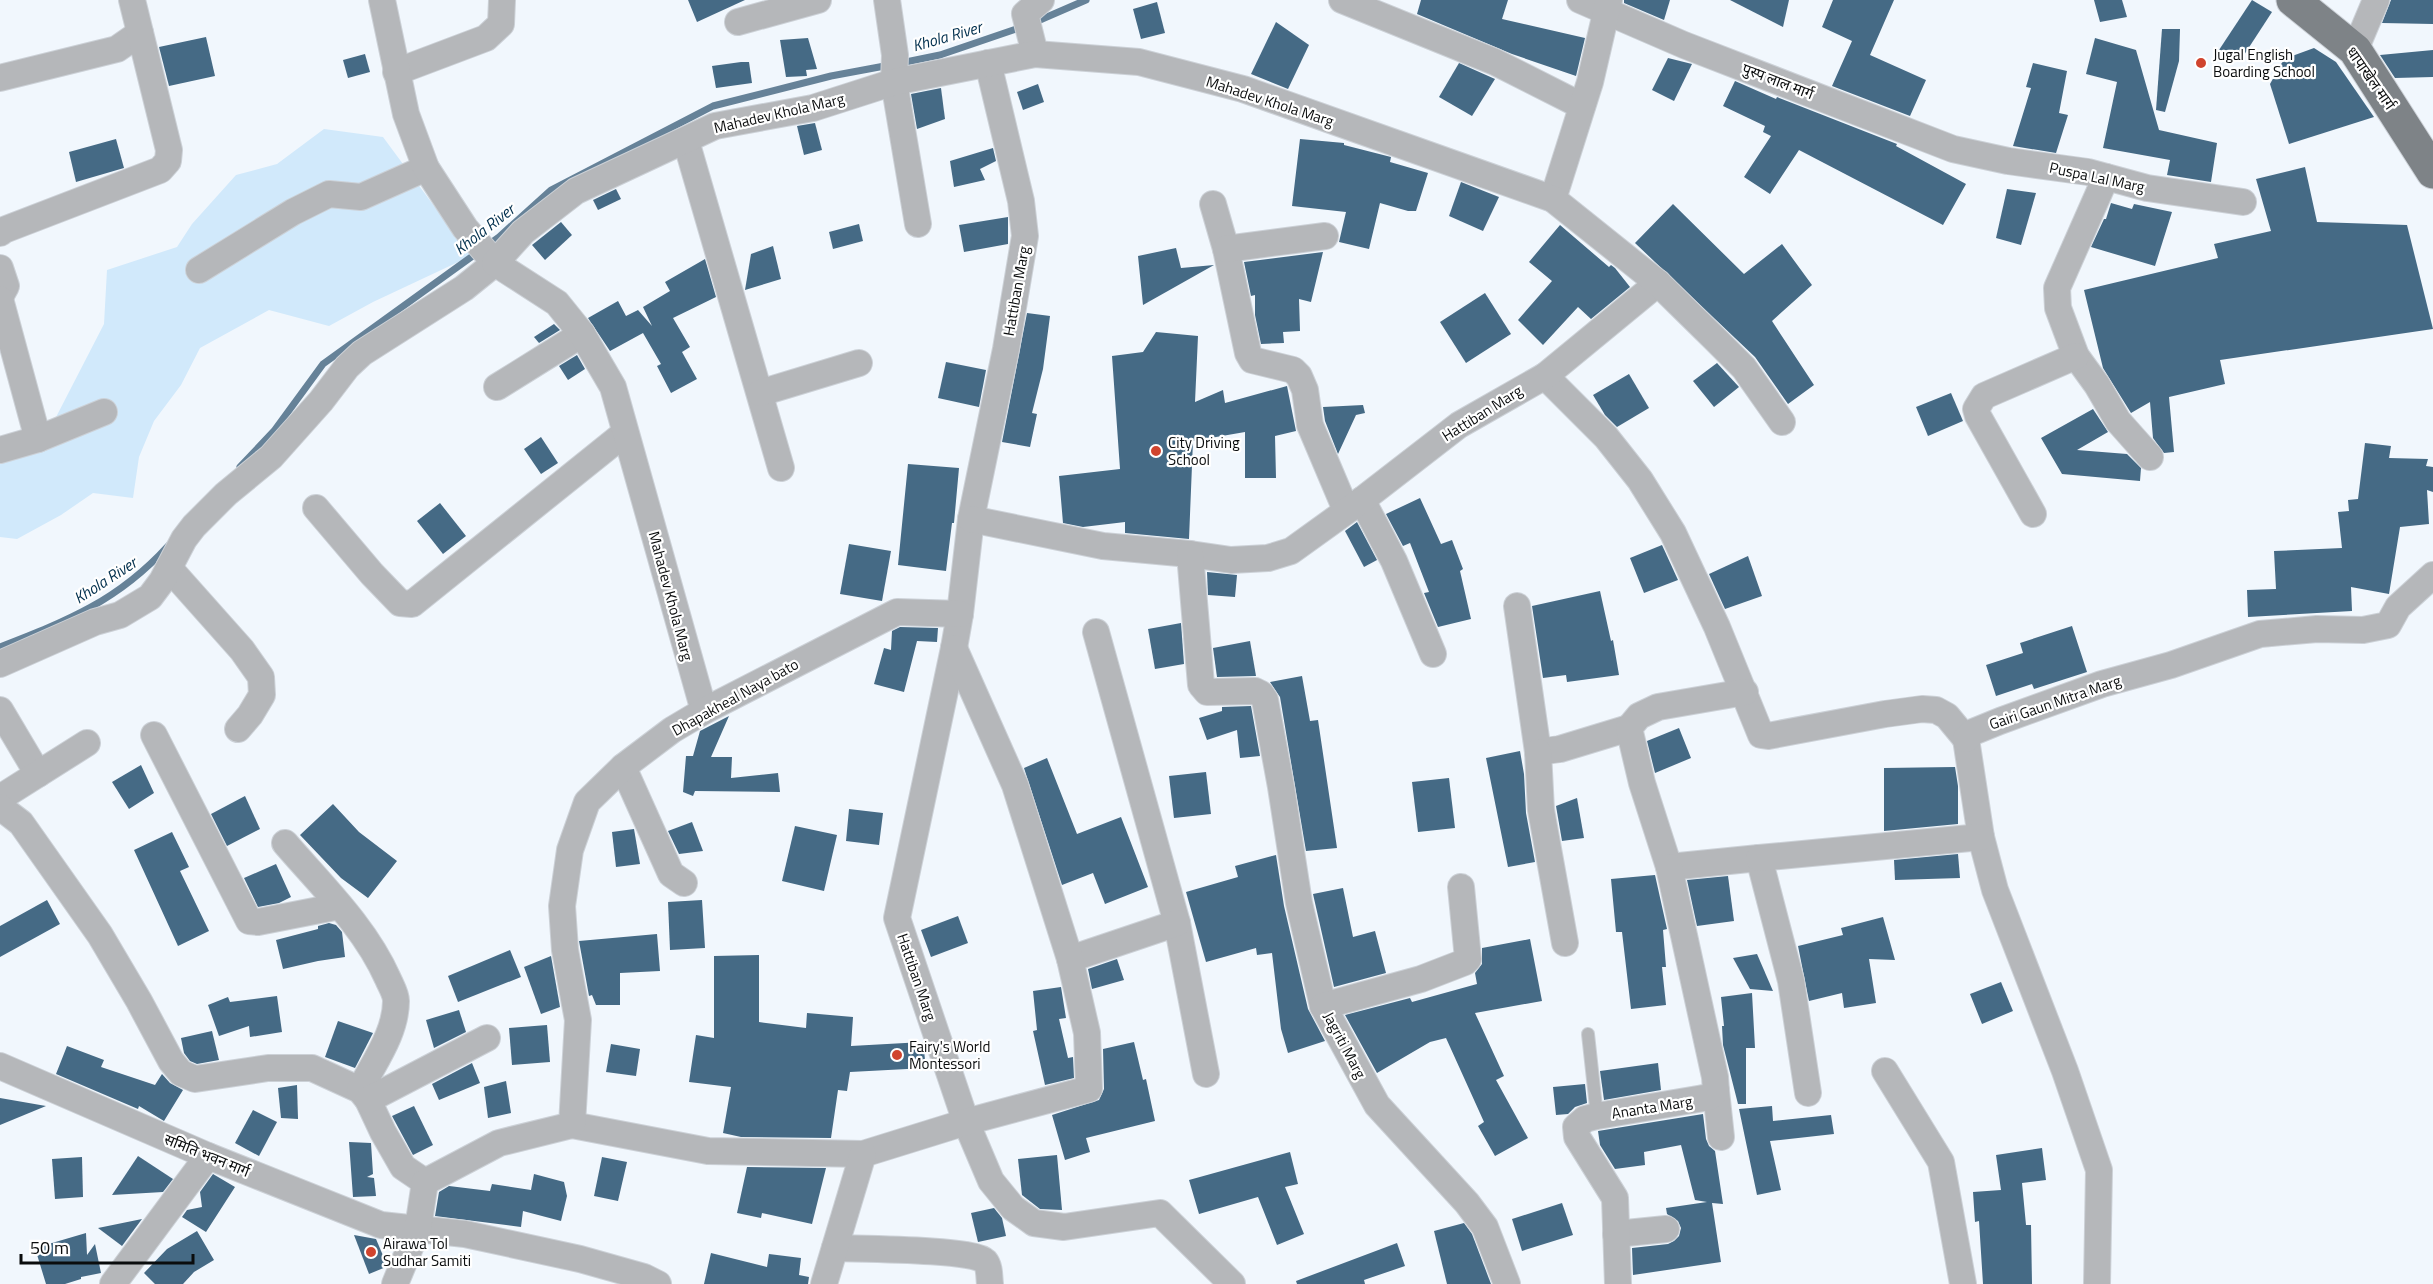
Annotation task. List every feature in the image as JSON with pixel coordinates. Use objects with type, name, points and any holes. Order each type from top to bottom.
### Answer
[{"type":"main road","name":"धापाखेल मार्ग","points":[[2293,0],[2355,50],[2433,171]]},
{"type":"street","points":[[0,233],[160,170],[168,161],[169,150],[132,0]]},
{"type":"street","points":[[0,664],[95,622],[120,615],[150,597],[194,526],[226,494],[271,457],[321,401],[347,366],[362,353],[464,288],[490,258],[465,228],[426,168],[406,114],[382,0]]},
{"type":"street","points":[[396,72],[486,38],[501,24],[502,0]]},
{"type":"street","points":[[738,21],[818,0]]},
{"type":"street","points":[[887,0],[918,224]]},
{"type":"street","points":[[1342,0],[1495,62],[1582,106]]},
{"type":"street","name":"पुस्प लाल मार्ग","points":[[1580,0],[1607,5],[1684,45],[1953,149]]},
{"type":"street","points":[[2355,50],[2376,0]]},
{"type":"street","points":[[1607,5],[1590,82],[1552,199],[1658,284],[1744,368],[1782,422]]},
{"type":"street","name":"Mahadev Khola Marg","points":[[704,711],[613,387],[582,334],[557,303],[490,258],[576,191],[610,173],[686,141],[715,126],[813,108],[895,69],[988,63],[1033,25],[1139,62],[1243,89],[1552,199]]},
{"type":"street","points":[[0,78],[117,49],[140,33]]},
{"type":"street","name":"Hattiban Marg","points":[[988,63],[1022,201],[1025,236],[1006,349],[971,519],[954,648],[897,918],[966,1122],[991,1181],[1013,1208],[1034,1223],[1064,1227],[1160,1213],[1232,1284]]},
{"type":"street","points":[[686,141],[781,468]]},
{"type":"street","name":"Puspa Lal Marg","points":[[1953,149],[2008,161],[2088,172],[2147,188],[2243,202]]},
{"type":"street","points":[[199,270],[293,212],[328,194],[361,197],[426,168]]},
{"type":"street","points":[[2106,177],[2057,288],[2058,308],[2076,356],[2097,385],[2118,421],[2150,457]]},
{"type":"street","points":[[1214,204],[1248,353],[1252,360],[1293,370],[1299,376],[1305,390],[1310,425],[1354,505],[1394,561],[1433,654]]},
{"type":"street","points":[[1226,249],[1325,236]]},
{"type":"street","points":[[0,267],[6,286],[0,298],[38,439]]},
{"type":"street","name":"Hattiban Marg","points":[[971,519],[1103,546],[1231,560],[1268,558],[1291,551],[1459,424],[1545,376],[1658,284]]},
{"type":"street","points":[[497,387],[582,334]]},
{"type":"street","points":[[2034,514],[1976,409],[1984,396],[2076,356]]},
{"type":"street","points":[[760,393],[859,363]]},
{"type":"street","points":[[1545,376],[1606,436],[1640,480],[1672,533],[1717,627],[1761,735],[1768,736],[1922,709],[1936,710],[1947,716],[1966,739],[1981,837],[1995,890],[2065,1071],[2099,1170],[2097,1284]]},
{"type":"street","points":[[0,450],[38,439],[104,411]]},
{"type":"street","points":[[316,508],[400,603],[412,604],[625,433]]},
{"type":"street","name":"Jagriti Marg","points":[[1190,554],[1203,690],[1207,692],[1255,691],[1261,694],[1281,787],[1299,903],[1323,1006],[1377,1106],[1467,1203],[1485,1227],[1507,1284]]},
{"type":"street","points":[[169,568],[242,650],[261,677],[262,695],[250,716],[238,729]]},
{"type":"street","name":"Gairi Gaun Mitra Marg","points":[[1966,739],[1973,732],[2000,721],[2102,684],[2171,665],[2260,634],[2317,629],[2363,630],[2388,625],[2398,607],[2433,575]]},
{"type":"street","points":[[1516,606],[1538,752],[1541,810],[1565,943]]},
{"type":"street","name":"Dhapakheal Naya bato","points":[[572,1125],[578,1020],[565,950],[562,906],[570,850],[587,802],[623,767],[672,730],[704,711],[897,612],[960,614]]},
{"type":"street","points":[[1096,632],[1177,923],[1206,1074]]},
{"type":"street","points":[[425,1182],[499,1143],[572,1125],[708,1151],[863,1154],[966,1122],[1089,1089],[1087,1033],[1070,959],[1015,786],[954,648]]},
{"type":"street","points":[[1538,752],[1560,749],[1629,728],[1639,716],[1658,707],[1745,692]]},
{"type":"street","points":[[0,710],[38,774]]},
{"type":"street","points":[[1629,728],[1642,783],[1669,867],[1716,1077],[1721,1137]]},
{"type":"street","points":[[154,735],[249,921],[258,922],[340,906]]},
{"type":"street","points":[[0,798],[87,742]]},
{"type":"street","points":[[623,767],[671,874],[684,884]]},
{"type":"street","points":[[0,807],[21,823],[100,934],[171,1061],[181,1073],[195,1079],[268,1068],[312,1068],[364,1095],[404,1167],[425,1182]]},
{"type":"street","points":[[1669,867],[1981,837]]},
{"type":"street","points":[[285,843],[368,942],[397,999],[392,1030],[364,1095]]},
{"type":"street","points":[[1759,858],[1791,981],[1808,1093]]},
{"type":"street","points":[[1323,1006],[1421,979],[1466,962],[1468,958],[1461,887]]},
{"type":"street","points":[[1070,959],[1177,923]]},
{"type":"street","points":[[364,1095],[418,1072],[487,1038]]},
{"type":"street","name":"समिति भवन मार्ग","points":[[0,1066],[208,1156],[381,1225],[465,1234],[580,1259],[644,1277],[658,1284]]},
{"type":"street","points":[[1886,1071],[1941,1162],[1963,1284]]},
{"type":"street","name":"Ananta Marg","points":[[1612,1281],[1616,1234],[1615,1198],[1575,1132],[1580,1122],[1596,1116],[1698,1100],[1709,1097],[1716,1091]]},
{"type":"street","points":[[824,1284],[863,1154]]},
{"type":"street","points":[[114,1284],[208,1156]]},
{"type":"street","points":[[395,1284],[418,1228],[425,1182]]},
{"type":"street","points":[[1616,1234],[1666,1229]]},
{"type":"street","points":[[835,1248],[978,1256],[988,1268],[990,1284]]},
{"type":"lane","points":[[1588,1034],[1596,1116]]},
{"type":"shaded area","points":[[324,129],[383,137],[471,256],[373,302],[329,326],[269,310],[200,348],[181,385],[154,421],[139,457],[133,498],[93,493],[61,515],[17,539],[0,537],[0,457],[37,454],[104,324],[107,270],[177,247],[192,224],[236,175],[277,164]]},
{"type":"building","points":[[688,0],[745,0],[697,22]]},
{"type":"building","points":[[1421,0],[1508,0],[1502,19],[1585,38],[1576,76],[1512,54],[1417,14]]},
{"type":"building","points":[[1624,0],[1670,0],[1664,20],[1624,3]]},
{"type":"building","points":[[1730,0],[1789,0],[1783,27]]},
{"type":"building","points":[[1833,0],[1894,0],[1870,55],[1926,80],[1910,116],[1832,86],[1852,41],[1822,27]]},
{"type":"building","points":[[2094,0],[2122,0],[2127,17],[2100,22]]},
{"type":"building","points":[[2252,0],[2272,12],[2244,55],[2217,53]]},
{"type":"building","points":[[2391,0],[2433,0],[2433,24],[2382,23]]},
{"type":"building","points":[[1157,2],[1165,33],[1141,39],[1133,9]]},
{"type":"building","points":[[1276,22],[1309,45],[1288,89],[1251,74]]},
{"type":"building","points":[[2162,29],[2180,29],[2179,61],[2165,112],[2156,110]]},
{"type":"building","points":[[206,37],[215,76],[169,86],[159,47]]},
{"type":"building","points":[[808,38],[817,69],[806,70],[807,76],[786,77],[780,40]]},
{"type":"building","points":[[2095,38],[2136,50],[2159,130],[2217,143],[2211,182],[2167,175],[2170,160],[2103,148],[2117,82],[2086,74]]},
{"type":"building","points":[[2314,48],[2336,62],[2374,117],[2289,144],[2270,84],[2284,59]]},
{"type":"building","points":[[2433,50],[2433,77],[2395,78],[2380,55]]},
{"type":"building","points":[[365,54],[370,72],[348,78],[343,60]]},
{"type":"building","points":[[1668,58],[1692,64],[1674,101],[1652,90]]},
{"type":"building","points":[[749,62],[752,83],[716,88],[712,66]]},
{"type":"building","points":[[1459,63],[1495,79],[1472,116],[1439,97]]},
{"type":"building","points":[[2033,63],[2067,71],[2059,113],[2068,115],[2056,153],[2013,146],[2031,88],[2026,87]]},
{"type":"building","points":[[1735,81],[1776,99],[1777,97],[1897,144],[1896,146],[1966,184],[1943,225],[1799,150],[1770,194],[1744,177],[1771,136],[1763,132],[1765,126],[1723,106]]},
{"type":"building","points":[[1038,84],[1044,102],[1023,110],[1017,92]]},
{"type":"building","points":[[941,88],[945,119],[917,129],[911,94]]},
{"type":"building","points":[[815,123],[822,150],[804,155],[797,126]]},
{"type":"building","points":[[116,139],[124,168],[76,182],[69,152]]},
{"type":"building","points":[[1300,139],[1344,143],[1344,145],[1391,157],[1390,162],[1428,173],[1416,211],[1380,203],[1369,249],[1339,242],[1346,212],[1292,206]]},
{"type":"building","points":[[993,148],[996,161],[980,169],[985,180],[954,187],[950,161]]},
{"type":"building","points":[[2305,167],[2317,222],[2407,225],[2433,329],[2220,360],[2225,384],[2169,397],[2174,452],[2164,453],[2153,438],[2150,402],[2131,413],[2103,368],[2084,290],[2218,258],[2214,244],[2271,231],[2256,179]]},
{"type":"building","points":[[1461,182],[1499,197],[1483,231],[1449,216]]},
{"type":"building","points":[[616,189],[621,199],[598,210],[593,200]]},
{"type":"building","points":[[2007,189],[2036,193],[2021,245],[1996,238]]},
{"type":"building","points":[[2111,203],[2132,209],[2134,204],[2172,212],[2155,266],[2091,247],[2106,219]]},
{"type":"building","points":[[1673,204],[1744,274],[1782,244],[1812,285],[1772,321],[1814,385],[1788,404],[1755,357],[1635,243]]},
{"type":"building","points":[[1008,217],[1008,244],[964,252],[959,225]]},
{"type":"building","points":[[561,222],[572,235],[545,260],[532,245]]},
{"type":"building","points":[[859,224],[863,241],[833,249],[829,232]]},
{"type":"building","points":[[1560,225],[1609,267],[1611,265],[1615,268],[1630,287],[1591,319],[1578,307],[1543,345],[1518,320],[1552,281],[1529,262]]},
{"type":"building","points":[[773,246],[781,279],[745,290],[751,254]]},
{"type":"building","points":[[1176,248],[1181,268],[1214,265],[1143,305],[1138,256]]},
{"type":"building","points":[[1323,252],[1311,302],[1299,299],[1300,331],[1283,332],[1284,343],[1261,344],[1255,315],[1255,295],[1251,296],[1244,262]]},
{"type":"building","points":[[705,259],[716,297],[673,318],[690,347],[682,352],[697,379],[671,393],[657,366],[661,364],[643,333],[610,351],[588,318],[618,301],[626,316],[638,310],[652,326],[643,307],[670,291],[665,282]]},
{"type":"building","points":[[1485,293],[1511,334],[1466,363],[1440,322]]},
{"type":"building","points":[[1027,313],[1050,316],[1043,369],[1032,413],[1037,414],[1030,447],[1002,442]]},
{"type":"building","points":[[554,324],[560,330],[539,343],[534,337]]},
{"type":"building","name":"City Driving School","points":[[1156,332],[1198,336],[1195,402],[1223,390],[1225,403],[1287,386],[1296,431],[1275,436],[1276,478],[1245,478],[1245,432],[1193,441],[1189,539],[1125,533],[1125,522],[1083,527],[1063,523],[1059,476],[1120,469],[1112,356],[1143,352]]},
{"type":"building","points":[[577,355],[585,369],[568,380],[559,366]]},
{"type":"building","points":[[946,362],[986,370],[979,407],[938,398]]},
{"type":"building","points":[[1717,363],[1739,387],[1714,407],[1693,381]]},
{"type":"building","points":[[1629,374],[1649,408],[1617,427],[1605,415],[1593,395]]},
{"type":"building","points":[[1951,393],[1963,421],[1928,436],[1916,407]]},
{"type":"building","points":[[1363,405],[1365,413],[1356,415],[1338,454],[1325,421],[1323,407]]},
{"type":"building","points":[[2093,409],[2108,432],[2077,450],[2127,454],[2141,468],[2140,481],[2062,474],[2041,438]]},
{"type":"building","points":[[541,437],[558,463],[541,474],[524,449]]},
{"type":"building","points":[[2365,443],[2391,446],[2389,458],[2428,459],[2426,466],[2433,467],[2433,492],[2427,490],[2429,524],[2400,527],[2389,594],[2351,587],[2352,611],[2248,617],[2247,590],[2276,589],[2274,551],[2342,548],[2338,512],[2349,511],[2348,500],[2358,499]]},
{"type":"building","points":[[908,464],[959,468],[954,523],[952,523],[946,571],[898,565]]},
{"type":"building","points":[[1420,498],[1441,544],[1452,540],[1463,569],[1460,571],[1471,619],[1438,627],[1424,593],[1429,592],[1410,543],[1403,546],[1386,514]]},
{"type":"building","points":[[440,503],[466,536],[443,554],[417,521]]},
{"type":"building","points":[[1357,522],[1377,560],[1364,567],[1345,531]]},
{"type":"building","points":[[849,544],[891,551],[882,601],[840,594]]},
{"type":"building","points":[[1662,545],[1678,580],[1644,593],[1630,558]]},
{"type":"building","points":[[1748,556],[1762,596],[1725,609],[1709,574]]},
{"type":"building","points":[[1207,572],[1237,575],[1235,597],[1208,595]]},
{"type":"building","points":[[1600,591],[1611,641],[1613,640],[1619,675],[1567,682],[1566,675],[1543,678],[1532,606]]},
{"type":"building","points":[[1181,623],[1184,664],[1155,669],[1148,629]]},
{"type":"building","points":[[2072,626],[2087,672],[2034,689],[2032,684],[1996,696],[1986,665],[2023,653],[2020,643]]},
{"type":"building","points":[[900,627],[938,628],[937,642],[917,641],[904,692],[874,684],[884,648],[891,650],[892,631]]},
{"type":"building","points":[[1250,641],[1256,676],[1217,677],[1213,648]]},
{"type":"building","points":[[1302,676],[1310,721],[1318,720],[1337,848],[1306,851],[1280,697],[1270,682]]},
{"type":"building","points":[[1251,706],[1260,756],[1240,758],[1237,730],[1207,740],[1199,718],[1222,711],[1222,707]]},
{"type":"building","points":[[729,716],[711,757],[732,757],[731,778],[778,773],[780,792],[695,791],[693,796],[683,792],[686,756],[693,756],[700,731]]},
{"type":"building","points":[[1679,728],[1691,758],[1655,773],[1647,741]]},
{"type":"building","points":[[1520,751],[1526,813],[1535,862],[1508,867],[1486,758]]},
{"type":"building","points":[[1047,758],[1077,834],[1121,817],[1148,887],[1105,904],[1093,873],[1062,885],[1024,768]]},
{"type":"building","points":[[141,765],[154,793],[129,809],[112,782]]},
{"type":"building","points":[[1955,767],[1958,786],[1958,824],[1884,831],[1884,768]]},
{"type":"building","points":[[1206,772],[1211,814],[1174,818],[1169,776]]},
{"type":"building","points":[[1449,778],[1455,828],[1418,832],[1412,782]]},
{"type":"building","points":[[245,796],[260,829],[227,846],[211,814]]},
{"type":"building","points":[[1577,798],[1584,838],[1562,841],[1556,806]]},
{"type":"building","points":[[333,804],[359,832],[397,861],[368,898],[341,878],[300,835]]},
{"type":"building","points":[[849,809],[883,813],[879,845],[846,841]]},
{"type":"building","points":[[692,822],[703,851],[679,854],[668,831]]},
{"type":"building","points":[[795,826],[837,835],[824,891],[782,881]]},
{"type":"building","points":[[634,829],[640,864],[616,867],[612,832]]},
{"type":"building","points":[[172,832],[189,867],[180,871],[209,931],[178,946],[134,850]]},
{"type":"building","points":[[1958,854],[1960,878],[1895,880],[1894,860]]},
{"type":"building","points":[[1276,855],[1284,906],[1308,1009],[1325,1041],[1288,1053],[1281,1029],[1272,953],[1257,955],[1256,948],[1206,962],[1186,892],[1238,877],[1235,866]]},
{"type":"building","points":[[276,864],[291,897],[279,903],[258,907],[244,878]]},
{"type":"building","points":[[1655,875],[1667,929],[1663,930],[1666,967],[1662,967],[1666,1005],[1631,1009],[1622,932],[1616,932],[1611,879]]},
{"type":"building","points":[[1728,876],[1734,921],[1697,926],[1687,880]]},
{"type":"building","points":[[1343,888],[1353,937],[1375,931],[1386,973],[1334,987],[1313,894]]},
{"type":"building","points":[[47,900],[60,924],[0,957],[0,926]]},
{"type":"building","points":[[702,900],[705,948],[670,950],[668,902]]},
{"type":"building","points":[[958,916],[968,943],[931,957],[921,930]]},
{"type":"building","points":[[1883,917],[1895,960],[1869,959],[1876,1003],[1844,1008],[1842,993],[1809,1001],[1798,946],[1843,935],[1841,928]]},
{"type":"building","points":[[329,923],[336,925],[342,932],[345,957],[283,969],[276,940],[318,929],[318,926]]},
{"type":"building","points":[[657,934],[660,971],[620,973],[620,1005],[596,1005],[592,995],[589,996],[579,941]]},
{"type":"building","points":[[1530,939],[1542,1001],[1475,1013],[1504,1076],[1496,1080],[1528,1138],[1495,1156],[1478,1126],[1484,1122],[1446,1038],[1430,1042],[1377,1073],[1345,1015],[1410,998],[1412,1002],[1477,984],[1475,973],[1482,964],[1482,948]]},
{"type":"building","points":[[510,950],[521,977],[458,1002],[448,976]]},
{"type":"building","points":[[1757,954],[1773,991],[1750,989],[1733,958]]},
{"type":"building","points":[[759,955],[759,1022],[806,1028],[807,1013],[853,1017],[851,1046],[923,1042],[926,1068],[850,1072],[847,1091],[838,1090],[831,1138],[741,1137],[723,1133],[731,1087],[689,1082],[696,1035],[714,1038],[714,956]]},
{"type":"building","points":[[551,956],[560,1007],[541,1014],[524,967]]},
{"type":"building","points":[[1117,959],[1124,980],[1092,989],[1088,969]]},
{"type":"building","points":[[2001,982],[2013,1011],[1982,1024],[1970,994]]},
{"type":"building","points":[[1061,987],[1066,1018],[1059,1019],[1068,1058],[1073,1057],[1074,1078],[1045,1085],[1033,1031],[1037,1030],[1033,991]]},
{"type":"building","points":[[1752,993],[1755,1048],[1746,1048],[1746,1104],[1738,1104],[1723,1045],[1721,997]]},
{"type":"building","points":[[277,996],[282,1032],[250,1037],[249,1026],[219,1036],[208,1005],[228,997],[230,1002]]},
{"type":"building","points":[[459,1010],[466,1032],[434,1048],[426,1020]]},
{"type":"building","points":[[338,1021],[373,1033],[355,1068],[325,1057]]},
{"type":"building","points":[[547,1025],[550,1062],[512,1065],[509,1028]]},
{"type":"building","points":[[212,1031],[219,1060],[197,1064],[190,1061],[184,1053],[181,1038]]},
{"type":"building","points":[[1134,1042],[1143,1080],[1146,1079],[1155,1121],[1086,1138],[1090,1152],[1065,1160],[1052,1115],[1099,1100],[1104,1089],[1103,1049]]},
{"type":"building","points":[[611,1044],[640,1049],[636,1076],[606,1072]]},
{"type":"building","points":[[67,1046],[104,1060],[101,1067],[155,1085],[162,1074],[170,1083],[183,1090],[164,1121],[139,1106],[138,1109],[56,1074]]},
{"type":"building","points":[[472,1063],[480,1083],[439,1100],[432,1084]]},
{"type":"building","points":[[1658,1063],[1661,1090],[1604,1100],[1600,1071]]},
{"type":"building","points":[[506,1081],[511,1113],[488,1118],[484,1087]]},
{"type":"building","points":[[1585,1084],[1587,1103],[1575,1107],[1568,1114],[1556,1115],[1553,1087]]},
{"type":"building","points":[[297,1085],[298,1119],[281,1118],[278,1088]]},
{"type":"building","points":[[0,1098],[46,1106],[0,1125]]},
{"type":"building","points":[[414,1106],[433,1145],[413,1155],[392,1116]]},
{"type":"building","points":[[1772,1106],[1773,1121],[1831,1115],[1834,1134],[1770,1141],[1781,1190],[1757,1195],[1739,1109]]},
{"type":"building","points":[[253,1110],[277,1122],[259,1156],[235,1143]]},
{"type":"building","points":[[1703,1114],[1706,1139],[1715,1151],[1723,1204],[1712,1203],[1721,1262],[1633,1275],[1632,1248],[1668,1244],[1679,1236],[1681,1228],[1678,1221],[1667,1214],[1666,1208],[1707,1202],[1695,1200],[1681,1145],[1644,1152],[1645,1165],[1615,1169],[1600,1145],[1598,1131]]},
{"type":"building","points":[[349,1142],[371,1143],[373,1174],[367,1177],[374,1178],[376,1196],[353,1197]]},
{"type":"building","points":[[2042,1148],[2046,1180],[2022,1183],[2026,1225],[2031,1225],[2032,1284],[1983,1284],[1979,1221],[1975,1222],[1973,1192],[2001,1190],[1996,1155]]},
{"type":"building","points":[[1290,1152],[1298,1184],[1285,1187],[1304,1234],[1277,1245],[1258,1197],[1199,1214],[1189,1180]]},
{"type":"building","points":[[1057,1155],[1062,1210],[1040,1209],[1022,1195],[1018,1159]]},
{"type":"building","points":[[138,1156],[173,1179],[163,1192],[112,1195]]},
{"type":"building","points":[[82,1157],[83,1197],[55,1199],[52,1159]]},
{"type":"building","points":[[602,1157],[627,1162],[618,1201],[594,1196]]},
{"type":"building","points":[[747,1167],[826,1168],[812,1224],[762,1213],[761,1218],[737,1213]]},
{"type":"building","points":[[213,1174],[235,1187],[206,1232],[182,1217],[187,1210],[202,1207],[200,1192]]},
{"type":"building","points":[[534,1174],[564,1182],[567,1196],[561,1221],[523,1211],[521,1227],[435,1216],[439,1192],[449,1186],[490,1191],[492,1184],[531,1190]]},
{"type":"building","points":[[1562,1203],[1573,1235],[1522,1251],[1512,1219]]},
{"type":"building","points":[[994,1208],[1002,1218],[1006,1236],[978,1242],[971,1213]]},
{"type":"building","points":[[142,1219],[122,1246],[98,1228]]},
{"type":"building","points":[[1464,1223],[1472,1234],[1491,1284],[1447,1284],[1434,1231]]},
{"type":"building","points":[[197,1231],[214,1260],[194,1272],[183,1284],[155,1284],[144,1273],[167,1249]]},
{"type":"building","points":[[86,1233],[87,1255],[95,1244],[101,1273],[81,1277],[81,1279],[65,1284],[46,1284],[35,1248]]},
{"type":"building","name":"Airawa Tol Sudhar Samiti","points":[[354,1235],[376,1239],[386,1267],[369,1274]]},
{"type":"building","points":[[1397,1243],[1405,1266],[1364,1280],[1365,1284],[1297,1284],[1296,1281]]},
{"type":"building","points":[[711,1253],[767,1267],[769,1254],[801,1258],[799,1275],[809,1277],[808,1284],[704,1284]]},
{"type":"waterway","name":"Khola River","points":[[1033,23],[1086,0]]},
{"type":"waterway","name":"Khola River","points":[[901,63],[940,55],[1022,27]]},
{"type":"waterway","name":"Khola River","points":[[240,467],[274,431],[323,364],[499,237],[551,190],[713,106],[831,76],[890,65]]},
{"type":"waterway","name":"Khola River","points":[[0,647],[69,618],[111,595],[149,565],[168,546]]},
{"type":"place","name":"Jugal English Boarding School","points":[[2201,63]]},
{"type":"place","name":"City Driving School","points":[[1156,451]]},
{"type":"place","name":"Fairy's World Montessori","points":[[897,1055]]},
{"type":"place","name":"Airawa Tol Sudhar Samiti","points":[[371,1252]]}]
